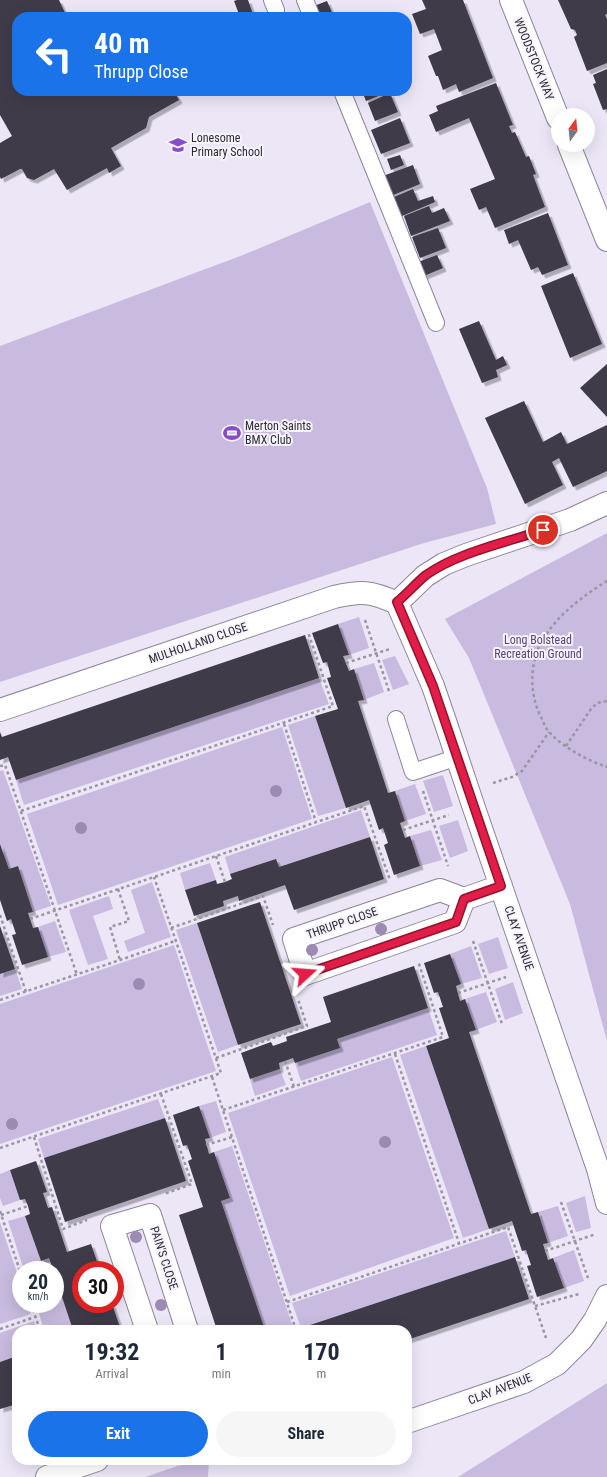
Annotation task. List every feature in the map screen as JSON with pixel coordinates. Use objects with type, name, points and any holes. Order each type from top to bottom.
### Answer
[{"type":"street","name":"WOODSTOCK WAY","points":[[511,0],[554,108]]},
{"type":"street","points":[[572,152],[607,240]]},
{"type":"street","points":[[397,602],[425,576],[444,564],[466,555],[570,520],[607,503]]},
{"type":"street","name":"MULHOLLAND CLOSE","points":[[0,710],[334,597],[364,592],[378,594],[397,602]]},
{"type":"street","name":"CLAY AVENUE","points":[[397,602],[433,686],[458,757],[468,791],[598,1169],[607,1203]]},
{"type":"street","points":[[445,880],[464,899],[501,886]]},
{"type":"street","name":"THRUPP CLOSE","points":[[445,880],[294,939],[305,974],[456,922],[464,899]]},
{"type":"street","name":"PAIN'S CLOSE","points":[[145,1325],[112,1226],[150,1215],[185,1325]]},
{"type":"street","name":"CLAY AVENUE","points":[[412,1420],[524,1382],[557,1364],[581,1340],[606,1301]]},
{"type":"street","points":[[47,1477],[82,1465]]},
{"type":"lane","points":[[305,0],[310,12]]},
{"type":"lane","points":[[344,96],[436,323]]},
{"type":"lane","points":[[396,719],[413,772],[458,757]]},
{"type":"path","points":[[607,581],[571,608],[555,624],[543,640],[536,654],[532,668],[533,696],[538,712],[549,732],[566,746],[607,767]]},
{"type":"path","points":[[364,616],[390,694]]},
{"type":"path","points":[[21,811],[284,724],[333,706],[306,626]]},
{"type":"path","points":[[346,663],[396,647]]},
{"type":"path","points":[[566,746],[591,709],[597,704],[607,701]]},
{"type":"path","points":[[284,724],[316,822]]},
{"type":"path","points":[[468,791],[512,777],[522,771],[549,732]]},
{"type":"path","points":[[0,766],[5,765],[77,975]]},
{"type":"path","points":[[422,791],[433,821],[445,880]]},
{"type":"path","points":[[30,919],[364,806],[391,883]]},
{"type":"path","points":[[403,830],[453,814]]},
{"type":"path","points":[[216,856],[225,882]]},
{"type":"path","points":[[0,1148],[221,1073],[154,877]]},
{"type":"path","points":[[118,889],[129,921],[110,926],[120,960]]},
{"type":"path","points":[[171,928],[263,896],[275,930]]},
{"type":"path","points":[[0,915],[26,992]]},
{"type":"path","points":[[471,936],[502,1024]]},
{"type":"path","points":[[0,1000],[176,941]]},
{"type":"path","points":[[223,1110],[443,1037],[416,954]]},
{"type":"path","points":[[458,993],[508,976]]},
{"type":"path","points":[[216,1058],[307,1026],[296,993]]},
{"type":"path","points":[[395,1054],[459,1244]]},
{"type":"path","points":[[285,1061],[294,1087]]},
{"type":"path","points":[[212,1077],[294,1325]]},
{"type":"path","points":[[161,1094],[192,1184],[163,1194]]},
{"type":"path","points":[[34,1137],[63,1228],[89,1220]]},
{"type":"path","points":[[206,1145],[232,1137]]},
{"type":"path","points":[[561,1202],[590,1283]]},
{"type":"path","points":[[1,1215],[28,1206]]},
{"type":"path","points":[[0,1211],[17,1261]]},
{"type":"path","points":[[287,1302],[508,1227],[547,1343]]},
{"type":"path","points":[[545,1251],[596,1234]]},
{"type":"path","points":[[535,1306],[585,1292]]},
{"type":"path","points":[[34,1313],[38,1325]]},
{"type":"path","points":[[0,1329],[35,1317]]},
{"type":"green space","name":"Merton Saints BMX Club","points":[[370,202],[487,488],[496,524],[424,543],[0,682],[0,346],[243,255]]},
{"type":"green space","name":"Long Bolstead Recreation Ground","points":[[607,533],[607,1041],[570,904],[469,658],[445,619]]},
{"type":"green space","points":[[359,617],[369,648],[349,655],[338,624]]},
{"type":"green space","points":[[395,656],[409,684],[393,690],[382,660]]},
{"type":"green space","points":[[374,663],[384,692],[364,700],[354,669]]},
{"type":"green space","points":[[319,678],[329,704],[24,805],[16,780]]},
{"type":"green space","points":[[315,716],[346,808],[318,816],[288,725]]},
{"type":"green space","points":[[282,727],[312,819],[58,905],[27,814]]},
{"type":"green space","points":[[3,770],[51,906],[33,912],[18,866],[9,869],[0,844],[0,771]]},
{"type":"green space","points":[[443,775],[453,806],[434,812],[423,781]]},
{"type":"green space","points":[[415,784],[426,814],[405,821],[395,791]]},
{"type":"green space","points":[[361,810],[370,837],[279,867],[230,874],[225,857]]},
{"type":"green space","points":[[458,820],[468,851],[450,858],[439,826]]},
{"type":"green space","points":[[431,830],[442,860],[420,866],[410,836]]},
{"type":"green space","points":[[210,863],[216,880],[185,890],[180,873]]},
{"type":"green space","points":[[152,882],[171,937],[128,952],[124,941],[145,933],[131,890]]},
{"type":"green space","points":[[109,896],[113,909],[93,916],[108,959],[88,965],[69,910]]},
{"type":"green space","points":[[55,921],[66,952],[48,957],[38,927]]},
{"type":"green space","points":[[197,923],[238,1045],[218,1052],[176,930]]},
{"type":"green space","points":[[498,937],[508,968],[489,974],[478,944]]},
{"type":"green space","points":[[174,945],[216,1071],[0,1144],[0,1004]]},
{"type":"green space","points":[[471,946],[482,978],[461,984],[450,954]]},
{"type":"green space","points":[[15,969],[22,989],[0,996],[0,974]]},
{"type":"green space","points":[[513,982],[523,1013],[505,1020],[495,989]]},
{"type":"green space","points":[[486,992],[497,1022],[476,1030],[465,999]]},
{"type":"green space","points":[[428,1008],[437,1035],[301,1081],[295,1063],[340,1048],[337,1039]]},
{"type":"green space","points":[[426,1046],[489,1229],[463,1238],[400,1055]]},
{"type":"green space","points":[[392,1057],[454,1238],[290,1296],[228,1113]]},
{"type":"green space","points":[[280,1069],[286,1085],[255,1096],[250,1079]]},
{"type":"green space","points":[[158,1099],[165,1118],[44,1158],[38,1139]]},
{"type":"green space","points":[[216,1101],[226,1132],[210,1138],[199,1106]]},
{"type":"green space","points":[[232,1146],[292,1325],[263,1325],[221,1201],[230,1198],[214,1152]]},
{"type":"green space","points":[[10,1170],[20,1200],[3,1206],[0,1198],[0,1174]]},
{"type":"green space","points":[[585,1196],[591,1228],[576,1232],[566,1203]]},
{"type":"green space","points":[[558,1206],[568,1236],[548,1243],[538,1212]]},
{"type":"green space","points":[[25,1216],[41,1261],[21,1261],[8,1221]]},
{"type":"green space","points":[[0,1222],[13,1261],[12,1313],[31,1314],[0,1324]]},
{"type":"green space","points":[[506,1231],[515,1257],[310,1325],[300,1325],[292,1303]]},
{"type":"green space","points":[[574,1250],[584,1281],[564,1288],[553,1258]]},
{"type":"green space","points":[[49,1258],[50,1261],[41,1261]]},
{"type":"green space","points":[[64,1303],[71,1325],[42,1325],[39,1313],[64,1313]]},
{"type":"green space","points":[[34,1321],[35,1325],[23,1325]]},
{"type":"green space","points":[[12,1329],[12,1358],[0,1362],[0,1333]]},
{"type":"green space","points":[[607,1383],[607,1477],[458,1477]]},
{"type":"green space","points":[[180,1465],[209,1465],[208,1477],[145,1477]]},
{"type":"building","name":"Lonesome Primary School","points":[[0,0],[59,0],[65,12],[12,12],[12,96],[177,96],[179,100],[149,117],[146,128],[111,148],[121,166],[109,173],[107,168],[67,190],[54,169],[34,180],[27,178],[22,169],[1,179],[0,143],[12,136],[0,115]]},
{"type":"building","points":[[248,0],[252,12],[238,12],[234,1]]},
{"type":"building","points":[[422,0],[463,0],[493,78],[459,92],[456,84],[443,90],[428,56],[442,50],[434,29],[420,34],[412,14],[426,9]]},
{"type":"building","points":[[558,0],[607,0],[607,14],[605,15],[607,19],[607,63],[587,71],[574,37],[577,35],[575,30],[571,29]]},
{"type":"building","points":[[327,1],[332,12],[317,12],[314,6]]},
{"type":"building","points":[[607,69],[607,109],[603,110],[593,84],[596,83],[593,75]]},
{"type":"building","points":[[496,83],[513,125],[509,126],[512,133],[515,132],[526,157],[529,156],[536,174],[533,175],[545,207],[495,228],[486,207],[479,210],[470,189],[495,179],[469,118],[436,132],[429,115],[438,111],[436,106]]},
{"type":"building","points":[[364,96],[378,96],[366,101]]},
{"type":"building","points":[[383,96],[391,96],[398,112],[375,121],[368,103]]},
{"type":"building","points":[[400,118],[410,143],[381,154],[371,130]]},
{"type":"building","points":[[400,155],[404,165],[391,170],[387,159]]},
{"type":"building","points":[[413,165],[420,184],[391,196],[383,176]]},
{"type":"building","points":[[413,189],[418,201],[433,196],[435,202],[402,216],[394,197]]},
{"type":"building","points":[[429,206],[432,213],[444,208],[450,221],[411,236],[404,216]]},
{"type":"building","points":[[548,213],[568,265],[542,275],[538,267],[531,270],[518,240],[509,244],[504,230]]},
{"type":"building","points":[[438,228],[446,248],[420,258],[412,237]]},
{"type":"building","points":[[437,255],[443,268],[424,276],[418,262]]},
{"type":"building","points":[[573,273],[602,344],[570,358],[541,286]]},
{"type":"building","points":[[479,321],[496,360],[503,356],[507,365],[496,370],[498,377],[482,383],[459,329]]},
{"type":"building","points":[[607,364],[607,417],[580,388]]},
{"type":"building","points":[[524,401],[543,442],[561,432],[567,444],[607,425],[607,471],[573,487],[559,458],[552,462],[563,485],[525,504],[485,418]]},
{"type":"building","points":[[338,624],[349,655],[343,656],[349,671],[354,669],[364,700],[358,701],[388,793],[395,791],[405,821],[400,823],[405,838],[410,836],[420,866],[394,875],[384,845],[388,843],[383,828],[379,830],[369,800],[346,808],[315,716],[338,709],[327,678],[331,677],[327,662],[323,663],[312,633]]},
{"type":"building","points":[[305,635],[319,678],[16,780],[8,757],[0,760],[0,732],[2,737]]},
{"type":"building","points":[[370,837],[384,879],[294,910],[285,885],[239,901],[238,896],[223,901],[224,906],[194,916],[185,890],[216,880],[217,884],[225,882],[232,879],[230,874],[276,859],[279,867]]},
{"type":"building","points":[[0,844],[9,869],[18,866],[33,912],[28,913],[33,928],[38,927],[48,957],[22,965],[12,935],[16,934],[11,919],[7,921],[0,900]]},
{"type":"building","points":[[260,902],[301,1024],[238,1045],[197,923]]},
{"type":"building","points":[[0,926],[15,969],[0,974]]},
{"type":"building","points":[[450,954],[461,984],[456,986],[460,1001],[465,999],[476,1030],[469,1032],[531,1214],[538,1212],[548,1243],[543,1244],[548,1260],[553,1258],[564,1288],[537,1297],[527,1266],[531,1265],[526,1250],[522,1251],[512,1221],[489,1229],[426,1046],[449,1038],[439,1008],[443,1007],[438,992],[434,993],[424,963]]},
{"type":"building","points":[[414,966],[428,1008],[337,1039],[340,1048],[295,1063],[293,1058],[279,1063],[280,1069],[250,1079],[241,1053],[271,1042],[273,1046],[287,1041],[286,1037],[331,1022],[323,997]]},
{"type":"building","points":[[199,1106],[210,1138],[205,1139],[209,1154],[214,1152],[230,1198],[221,1201],[263,1325],[215,1325],[179,1215],[203,1207],[188,1161],[192,1159],[187,1145],[183,1146],[173,1115]]},
{"type":"building","points":[[165,1118],[186,1181],[65,1222],[44,1158]]},
{"type":"building","points":[[36,1161],[47,1192],[43,1193],[48,1208],[52,1207],[67,1252],[91,1244],[97,1261],[72,1261],[72,1313],[115,1313],[119,1325],[71,1325],[64,1303],[64,1261],[50,1261],[49,1258],[41,1261],[25,1216],[30,1214],[28,1206],[25,1199],[20,1200],[10,1170]]},
{"type":"building","points":[[515,1257],[529,1299],[412,1338],[412,1325],[310,1325]]},
{"type":"building","points":[[12,1358],[12,1405],[0,1409],[0,1362]]},
{"type":"place","name":"Lonesome Primary School","points":[[178,145]]},
{"type":"place","name":"Merton Saints BMX Club","points":[[232,433]]},
{"type":"route","points":[[305,974],[456,922],[464,899],[501,886],[433,686],[397,602],[425,576],[444,564],[466,555],[543,530]]}]
